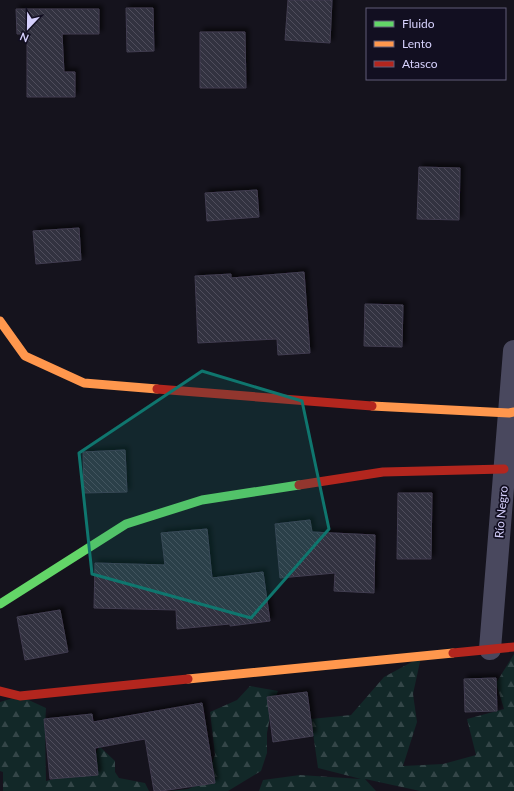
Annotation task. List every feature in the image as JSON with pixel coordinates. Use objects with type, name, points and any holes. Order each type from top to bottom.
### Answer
[{"type":"street","points":[[0,321],[25,356],[84,383],[346,405],[511,412]]},
{"type":"street","name":"Río Negro","points":[[490,650],[504,469],[511,412],[514,350]]},
{"type":"street","points":[[0,604],[126,524],[202,500],[383,472],[504,469]]},
{"type":"street","points":[[0,691],[20,696],[514,647]]},
{"type":"highlighted area","points":[[202,371],[302,401],[329,529],[251,618],[92,574],[79,453]]},
{"type":"green space","points":[[514,654],[514,791],[420,791],[365,779],[376,791],[259,791],[263,780],[300,775],[361,779],[318,768],[311,719],[351,715],[384,677],[421,657],[413,694],[417,722],[403,766],[443,764],[476,755],[467,719],[504,709],[496,683]]},
{"type":"green space","points":[[250,686],[278,691],[272,706],[267,733],[267,753],[261,771],[228,791],[169,791],[188,789],[205,781],[215,755],[210,712],[237,700]]},
{"type":"green space","points":[[20,696],[46,708],[46,781],[89,769],[99,746],[115,761],[115,772],[119,778],[145,783],[149,791],[3,791],[3,772],[0,771],[0,702]]},
{"type":"building","points":[[288,0],[332,0],[330,43],[285,40]]},
{"type":"building","points":[[126,8],[153,8],[154,51],[127,52]]},
{"type":"building","points":[[16,9],[99,9],[99,34],[62,34],[64,72],[75,72],[75,97],[27,97],[27,34],[17,34]]},
{"type":"building","points":[[200,32],[245,32],[246,88],[200,88]]},
{"type":"building","points":[[419,167],[460,168],[459,220],[417,219]]},
{"type":"building","points":[[257,190],[259,217],[207,221],[205,193]]},
{"type":"building","points":[[79,228],[81,260],[36,264],[33,231]]},
{"type":"building","points":[[304,272],[310,353],[278,355],[277,339],[198,343],[195,276],[231,274],[231,278]]},
{"type":"building","points":[[365,304],[403,305],[402,347],[364,346]]},
{"type":"building","points":[[125,450],[127,492],[84,493],[83,452]]},
{"type":"building","points":[[398,493],[432,493],[431,559],[397,559]]},
{"type":"building","points":[[310,520],[312,532],[375,535],[374,593],[334,591],[335,573],[280,578],[275,524]]},
{"type":"building","points":[[207,529],[212,578],[263,572],[270,621],[230,626],[230,624],[177,629],[176,610],[94,608],[95,563],[165,565],[161,533]]},
{"type":"building","points":[[60,610],[68,652],[25,660],[17,617]]},
{"type":"building","points":[[496,678],[497,711],[465,712],[464,679]]},
{"type":"building","points":[[307,692],[313,736],[273,742],[267,697]]},
{"type":"building","points":[[202,703],[215,783],[154,791],[145,739],[95,748],[98,775],[50,779],[44,719],[92,714],[93,722]]},
{"type":"traffic: fast","points":[[0,604],[126,524],[202,500],[299,485]]},
{"type":"traffic: slow","points":[[0,321],[25,356],[84,383],[157,389]]},
{"type":"traffic: slow","points":[[372,406],[509,413],[514,412]]},
{"type":"traffic: slow","points":[[188,679],[453,653]]},
{"type":"traffic: jam","points":[[157,389],[372,406]]},
{"type":"traffic: jam","points":[[299,485],[383,472],[504,469]]},
{"type":"traffic: jam","points":[[453,653],[514,647]]},
{"type":"traffic: jam","points":[[0,691],[20,696],[188,679]]}]
